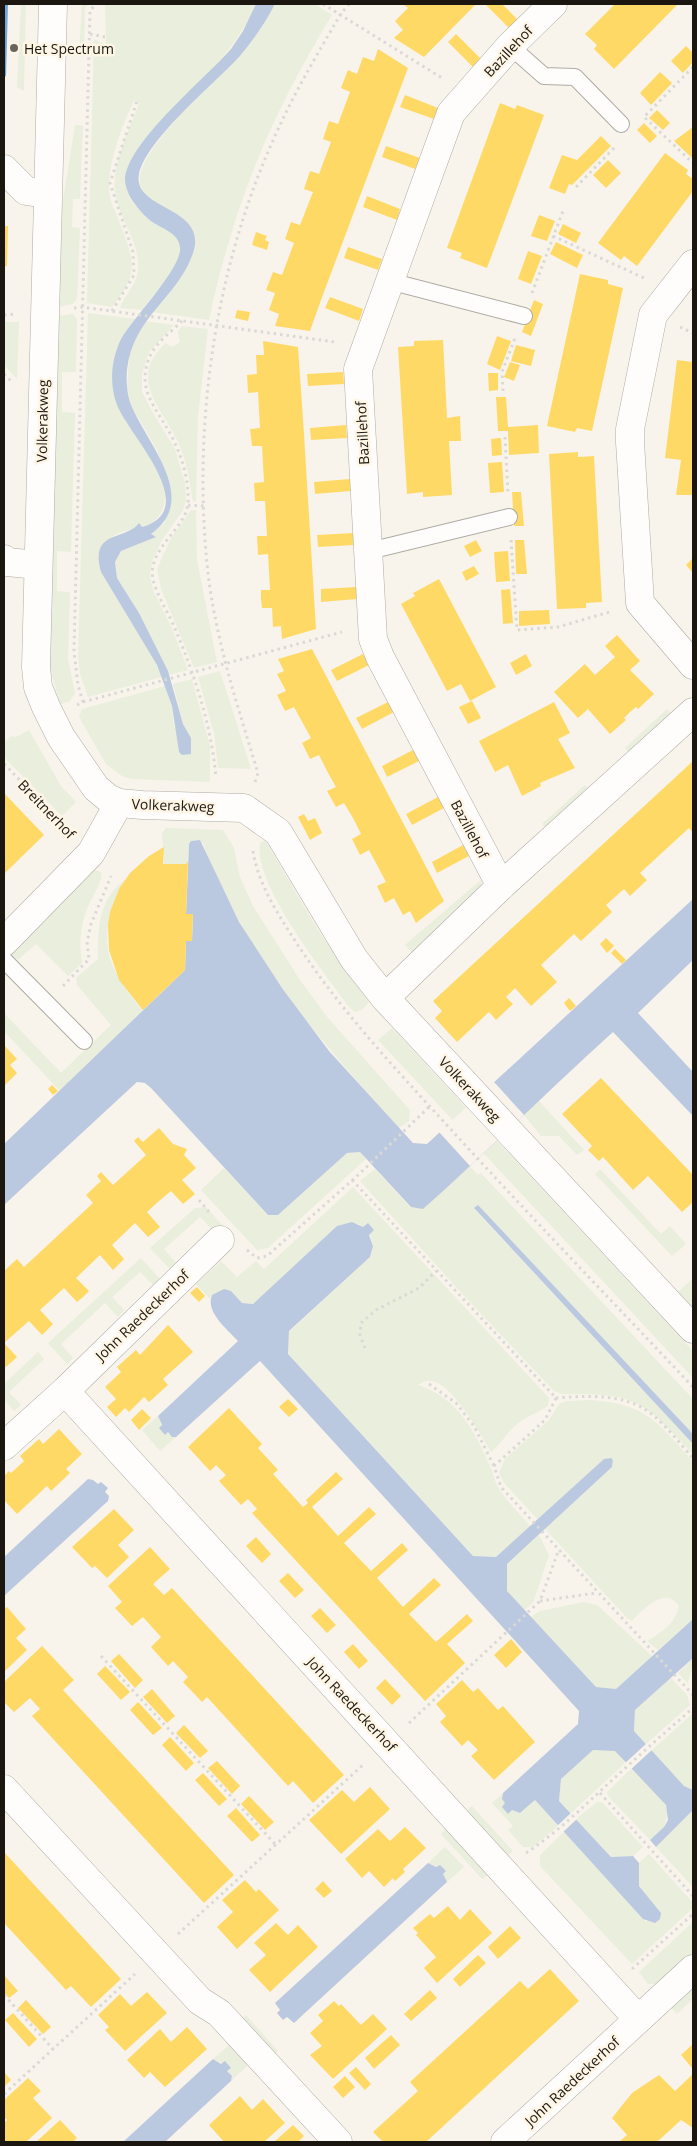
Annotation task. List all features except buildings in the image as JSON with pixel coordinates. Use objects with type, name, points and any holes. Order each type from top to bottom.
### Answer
[{"type":"street","name":"Volkerakweg","points":[[53,4],[36,667],[38,687],[51,717],[81,768],[96,788],[119,803],[244,808],[278,832],[354,959],[386,998],[693,1329]]},
{"type":"street","name":"Bazillehof","points":[[501,886],[380,657],[373,638],[358,369],[451,113],[510,46],[553,4]]},
{"type":"street","points":[[4,169],[26,192],[47,194]]},
{"type":"street","points":[[693,264],[653,314],[630,429],[640,603],[693,665]]},
{"type":"street","points":[[4,559],[7,562],[38,565]]},
{"type":"street","points":[[386,998],[501,886],[693,712]]},
{"type":"street","points":[[4,942],[91,853],[119,803]]},
{"type":"street","name":"John Raedeckerhof","points":[[4,1446],[231,1242]]},
{"type":"street","name":"John Raedeckerhof","points":[[64,1391],[388,1743],[638,2019]]},
{"type":"street","points":[[4,1789],[200,2002],[219,2013],[338,2142]]},
{"type":"street","name":"John Raedeckerhof","points":[[505,2142],[693,1969]]},
{"type":"lane","points":[[510,46],[544,76],[575,77],[622,131]]},
{"type":"lane","points":[[389,281],[524,316]]},
{"type":"lane","points":[[368,550],[509,517]]},
{"type":"lane","points":[[4,960],[84,1041]]},
{"type":"path","points":[[82,702],[74,652],[90,10],[97,4]]},
{"type":"path","points":[[323,4],[468,94]]},
{"type":"path","points":[[244,808],[258,773],[225,664],[206,554],[204,506],[207,410],[216,327],[224,284],[256,181],[281,122],[340,15],[348,4]]},
{"type":"path","points":[[90,34],[105,37]]},
{"type":"path","points":[[639,122],[693,67]]},
{"type":"path","points":[[112,311],[134,276],[134,252],[110,182],[137,101]]},
{"type":"path","points":[[644,117],[693,163]]},
{"type":"path","points":[[576,187],[622,131]]},
{"type":"path","points":[[553,236],[672,291]]},
{"type":"path","points":[[82,307],[216,327],[366,346]]},
{"type":"path","points":[[182,321],[152,353],[144,385],[148,398],[182,458],[187,481],[188,505],[181,520],[166,540],[153,570],[153,579],[193,674],[212,737],[216,778],[245,785],[244,808]]},
{"type":"path","points":[[505,437],[517,630],[558,627],[640,603]]},
{"type":"path","points":[[188,505],[204,506]]},
{"type":"path","points":[[51,717],[82,702],[193,674],[268,650],[372,624]]},
{"type":"path","name":"Breitnerhof","points":[[4,764],[112,877],[104,891],[91,924],[87,942],[89,959],[46,1002]]},
{"type":"path","points":[[231,1242],[257,1258],[267,1256],[358,1176],[430,1106],[478,1160],[693,1387]]},
{"type":"path","points":[[352,1180],[556,1398]]},
{"type":"path","points":[[199,1200],[210,1213]]},
{"type":"path","points":[[365,1348],[360,1335],[361,1323],[376,1310],[419,1288],[436,1271]]},
{"type":"path","points":[[429,1384],[456,1403],[474,1426],[494,1466],[501,1487],[693,1695]]},
{"type":"path","points":[[556,1398],[589,1396],[619,1399],[637,1405],[652,1415],[693,1458]]},
{"type":"path","points":[[494,1466],[546,1420],[556,1398]]},
{"type":"path","points":[[4,2094],[275,1844],[496,1644],[535,1606],[540,1601],[559,1549]]},
{"type":"path","points":[[540,1601],[597,1593]]},
{"type":"path","points":[[101,1656],[275,1844]]},
{"type":"path","points":[[550,1837],[693,1708]]},
{"type":"path","points":[[600,1793],[693,1896]]},
{"type":"path","points":[[611,1988],[693,1914]]},
{"type":"path","points":[[4,1995],[53,2049]]},
{"type":"green space","points":[[21,4],[26,4],[24,91],[17,87]]},
{"type":"green space","points":[[82,4],[89,4],[85,7],[84,53],[79,53]]},
{"type":"green space","points":[[105,4],[256,4],[235,41],[222,59],[147,137],[131,164],[126,185],[131,200],[142,212],[178,239],[181,250],[170,273],[142,310],[120,308],[136,279],[138,265],[135,245],[119,208],[115,186],[115,174],[121,150],[139,103],[135,100],[117,144],[109,181],[109,194],[130,253],[131,272],[128,283],[112,307],[87,303],[94,39],[106,45]]},
{"type":"green space","points":[[275,4],[315,4],[332,15],[290,89],[272,125],[257,162],[230,237],[209,320],[152,312],[172,287],[192,230],[181,217],[145,193],[141,187],[141,173],[148,156],[161,137],[241,54]]},
{"type":"green space","points":[[75,125],[83,125],[80,199],[73,199],[72,227],[80,228],[77,299],[73,304],[59,307],[61,214]]},
{"type":"green space","points":[[88,313],[135,319],[123,336],[116,352],[113,369],[115,390],[120,412],[154,463],[165,491],[164,504],[154,521],[150,524],[117,534],[102,546],[162,677],[88,697],[80,674],[78,655]]},
{"type":"green space","points":[[73,314],[77,319],[76,372],[62,372],[62,412],[75,413],[71,552],[57,551],[57,591],[70,592],[68,660],[75,693],[69,702],[60,704],[50,668],[58,316]]},
{"type":"green space","points":[[145,321],[174,325],[149,352],[142,374],[142,392],[175,449],[185,483],[186,501],[183,510],[162,540],[152,561],[150,576],[153,590],[172,628],[188,670],[169,675],[139,613],[117,578],[115,562],[121,551],[156,537],[151,534],[164,524],[171,489],[157,450],[132,407],[127,389],[129,358],[135,339]]},
{"type":"green space","points":[[4,322],[19,322],[17,379],[4,365]]},
{"type":"green space","points":[[182,326],[208,329],[198,416],[196,501],[193,501],[192,498],[181,449],[172,429],[151,393],[148,381],[149,369],[154,356],[166,343],[172,347],[180,342],[178,332]]},
{"type":"green space","points":[[191,510],[196,510],[197,560],[217,662],[194,668],[161,589],[157,569],[170,540]]},
{"type":"green space","points":[[220,671],[251,769],[218,768],[214,733],[198,677]]},
{"type":"green space","points":[[192,679],[210,746],[210,782],[131,779],[122,776],[106,764],[79,717],[82,709],[165,686],[172,706],[174,727],[191,738],[183,724],[173,684]]},
{"type":"green space","points":[[667,709],[673,715],[630,754],[625,748]]},
{"type":"green space","points":[[29,730],[61,786],[76,802],[62,816],[4,757],[4,743],[11,736],[16,737]]},
{"type":"green space","points":[[585,785],[591,791],[547,830],[542,824]]},
{"type":"green space","points":[[166,828],[223,830],[234,848],[240,877],[253,906],[300,980],[328,1018],[410,1110],[409,1121],[399,1128],[329,1048],[286,993],[246,934],[211,866],[203,843],[189,844],[187,865],[164,864],[162,833]]},
{"type":"green space","points":[[265,840],[318,930],[369,1002],[362,1010],[355,1012],[350,1008],[309,952],[279,904],[261,860],[260,843]]},
{"type":"green space","points":[[94,869],[102,873],[82,925],[82,963],[68,976],[36,944],[19,959],[12,960],[8,956]]},
{"type":"green space","points":[[482,879],[480,889],[413,954],[405,945]]},
{"type":"green space","points":[[125,880],[109,924],[108,948],[115,971],[121,982],[143,1010],[60,1091],[4,1031],[4,1013],[61,1073],[111,1025],[77,985],[76,978],[98,959],[101,915],[116,887]]},
{"type":"green space","points":[[392,1028],[693,1351],[693,1378],[378,1040]]},
{"type":"green space","points":[[538,1100],[584,1150],[577,1155],[559,1136],[541,1136],[524,1115]]},
{"type":"green space","points":[[360,1152],[366,1159],[268,1248],[257,1250],[201,1190],[224,1168],[268,1215],[278,1215],[347,1153]]},
{"type":"green space","points":[[470,1166],[478,1175],[481,1173],[693,1399],[693,1434],[478,1206],[474,1209],[693,1444],[693,1454],[662,1422],[637,1404],[607,1396],[562,1394],[554,1391],[465,1297],[360,1181],[375,1169],[410,1207],[423,1208]]},
{"type":"green space","points":[[600,1169],[661,1234],[670,1226],[686,1244],[672,1256],[595,1174]]},
{"type":"green space","points":[[353,1187],[549,1398],[548,1406],[519,1423],[491,1452],[464,1409],[446,1389],[437,1383],[429,1381],[418,1385],[443,1397],[462,1416],[477,1439],[500,1491],[531,1527],[496,1557],[473,1556],[288,1354],[289,1332],[370,1257],[373,1246],[367,1223],[363,1227],[358,1224],[337,1227],[253,1304],[242,1303],[236,1296],[212,1295],[210,1299],[196,1284],[221,1261],[237,1277],[256,1261],[264,1269]]},
{"type":"green space","points":[[206,1207],[224,1227],[216,1233],[200,1217],[164,1249],[176,1263],[170,1269],[150,1248],[195,1208]]},
{"type":"green space","points":[[141,1258],[160,1279],[153,1285],[140,1272],[112,1297],[124,1310],[118,1317],[105,1303],[61,1344],[73,1358],[67,1364],[48,1343]]},
{"type":"green space","points":[[692,1279],[693,1281],[693,1309],[678,1292]]},
{"type":"green space","points":[[38,1352],[44,1359],[9,1392],[21,1405],[14,1411],[4,1399],[4,1384]]},
{"type":"green space","points":[[591,1400],[610,1402],[639,1411],[660,1426],[693,1461],[693,1619],[658,1650],[647,1641],[663,1631],[671,1623],[679,1606],[674,1600],[661,1598],[648,1605],[632,1621],[628,1619],[545,1529],[612,1467],[613,1460],[604,1459],[539,1521],[504,1483],[499,1473],[505,1459],[549,1420],[559,1404],[566,1401]]},
{"type":"green space","points":[[158,1416],[165,1435],[168,1432],[172,1437],[176,1437],[160,1451],[142,1430]]},
{"type":"green space","points":[[539,1535],[549,1555],[533,1603],[524,1610],[507,1592],[507,1564]]},
{"type":"green space","points":[[584,1602],[597,1605],[652,1656],[616,1689],[596,1687],[530,1617],[540,1611]]},
{"type":"green space","points":[[693,1658],[692,1665],[688,1684],[678,1673]]},
{"type":"green space","points":[[671,1678],[687,1695],[690,1705],[646,1744],[634,1731],[635,1710]]},
{"type":"green space","points":[[693,1713],[693,1790],[684,1786],[651,1751]]},
{"type":"green space","points":[[593,1750],[615,1750],[625,1763],[570,1814],[559,1801],[561,1778]]},
{"type":"green space","points":[[631,1769],[663,1800],[668,1812],[664,1827],[650,1840],[608,1796],[607,1792]]},
{"type":"green space","points":[[503,1793],[502,1799],[506,1803],[502,1807],[520,1813],[535,1800],[558,1826],[533,1847],[523,1847],[508,1830],[513,1826],[492,1803]]},
{"type":"green space","points":[[597,1802],[602,1802],[643,1847],[633,1856],[611,1857],[576,1819]]},
{"type":"green space","points":[[472,1806],[513,1851],[506,1857],[465,1812]]},
{"type":"green space","points":[[693,1810],[693,1887],[656,1847]]},
{"type":"green space","points":[[448,1827],[490,1873],[482,1879],[441,1834]]},
{"type":"green space","points":[[564,1832],[646,1922],[658,1910],[639,1886],[639,1863],[649,1854],[693,1903],[693,1908],[632,1964],[540,1866],[540,1855]]},
{"type":"green space","points":[[445,1847],[464,1867],[447,1882],[442,1874],[445,1871],[440,1865],[436,1867],[428,1863]]},
{"type":"green space","points":[[693,1922],[693,1954],[660,1984],[648,1984],[639,1972]]},
{"type":"green space","points":[[693,1985],[693,1999],[677,2014],[670,2007]]},
{"type":"green space","points":[[246,2015],[278,2051],[272,2057],[240,2021]]},
{"type":"green space","points":[[229,2045],[248,2065],[231,2081],[232,2076],[227,2071],[231,2068],[213,2059]]},
{"type":"water","points":[[256,4],[275,4],[258,32],[239,57],[182,113],[154,145],[144,160],[139,174],[140,186],[147,195],[181,217],[190,226],[195,238],[193,253],[186,269],[138,335],[131,351],[127,370],[127,389],[130,403],[166,472],[171,488],[171,505],[165,520],[151,534],[156,537],[121,551],[115,562],[117,578],[139,613],[168,671],[183,724],[191,738],[191,754],[182,755],[179,752],[172,706],[157,665],[101,572],[99,558],[100,549],[104,542],[133,529],[139,523],[142,527],[159,518],[166,504],[164,488],[156,470],[146,451],[123,418],[117,405],[114,397],[112,372],[115,355],[121,339],[171,271],[177,260],[180,245],[175,236],[151,221],[138,209],[129,195],[125,180],[129,165],[138,148],[152,130],[231,49],[243,31]]},
{"type":"water","points":[[200,840],[239,922],[282,988],[329,1051],[413,1143],[427,1144],[693,899],[693,960],[638,1013],[693,1072],[693,1116],[613,1032],[423,1209],[411,1207],[360,1152],[347,1153],[278,1215],[268,1215],[151,1088],[145,1083],[137,1082],[4,1205],[4,1144],[185,970],[186,941],[192,941],[193,914],[186,914],[189,844],[191,841]]},
{"type":"water","points":[[478,1205],[693,1434],[693,1444],[474,1208]]},
{"type":"water","points":[[352,1222],[363,1227],[368,1223],[374,1230],[369,1235],[373,1246],[370,1257],[289,1331],[288,1354],[473,1556],[496,1557],[604,1459],[611,1458],[613,1460],[612,1467],[507,1564],[507,1591],[596,1687],[616,1689],[693,1619],[693,1658],[635,1710],[634,1731],[684,1786],[693,1790],[693,1810],[656,1847],[650,1840],[664,1827],[668,1820],[666,1805],[615,1751],[593,1750],[561,1779],[559,1801],[611,1857],[633,1856],[639,1863],[639,1886],[661,1913],[660,1919],[655,1923],[643,1919],[535,1800],[520,1813],[512,1810],[508,1814],[502,1807],[505,1803],[502,1799],[503,1793],[578,1724],[579,1711],[260,1361],[176,1437],[172,1437],[168,1432],[165,1435],[159,1428],[162,1425],[158,1416],[238,1341],[214,1314],[211,1301],[212,1295],[224,1289],[231,1291],[242,1303],[253,1304],[337,1226]]},
{"type":"water","points":[[88,1479],[98,1484],[101,1482],[108,1488],[105,1492],[109,1496],[108,1501],[4,1596],[4,1557]]},
{"type":"water","points":[[428,1863],[436,1867],[440,1865],[446,1871],[443,1874],[447,1882],[294,2023],[287,2017],[283,2020],[277,2013],[280,2010],[275,2003]]},
{"type":"water","points":[[213,2059],[221,2064],[225,2061],[231,2068],[227,2071],[232,2076],[231,2081],[165,2142],[123,2142]]},
{"type":"pier","points":[[494,1082],[524,1115],[470,1166],[439,1132]]},
{"type":"pier","points":[[647,1743],[653,1749],[629,1771],[623,1765]]},
{"type":"pier","points":[[572,1812],[578,1818],[562,1833],[556,1827]]},
{"type":"place","name":"Het Spectrum","points":[[14,48]]}]
